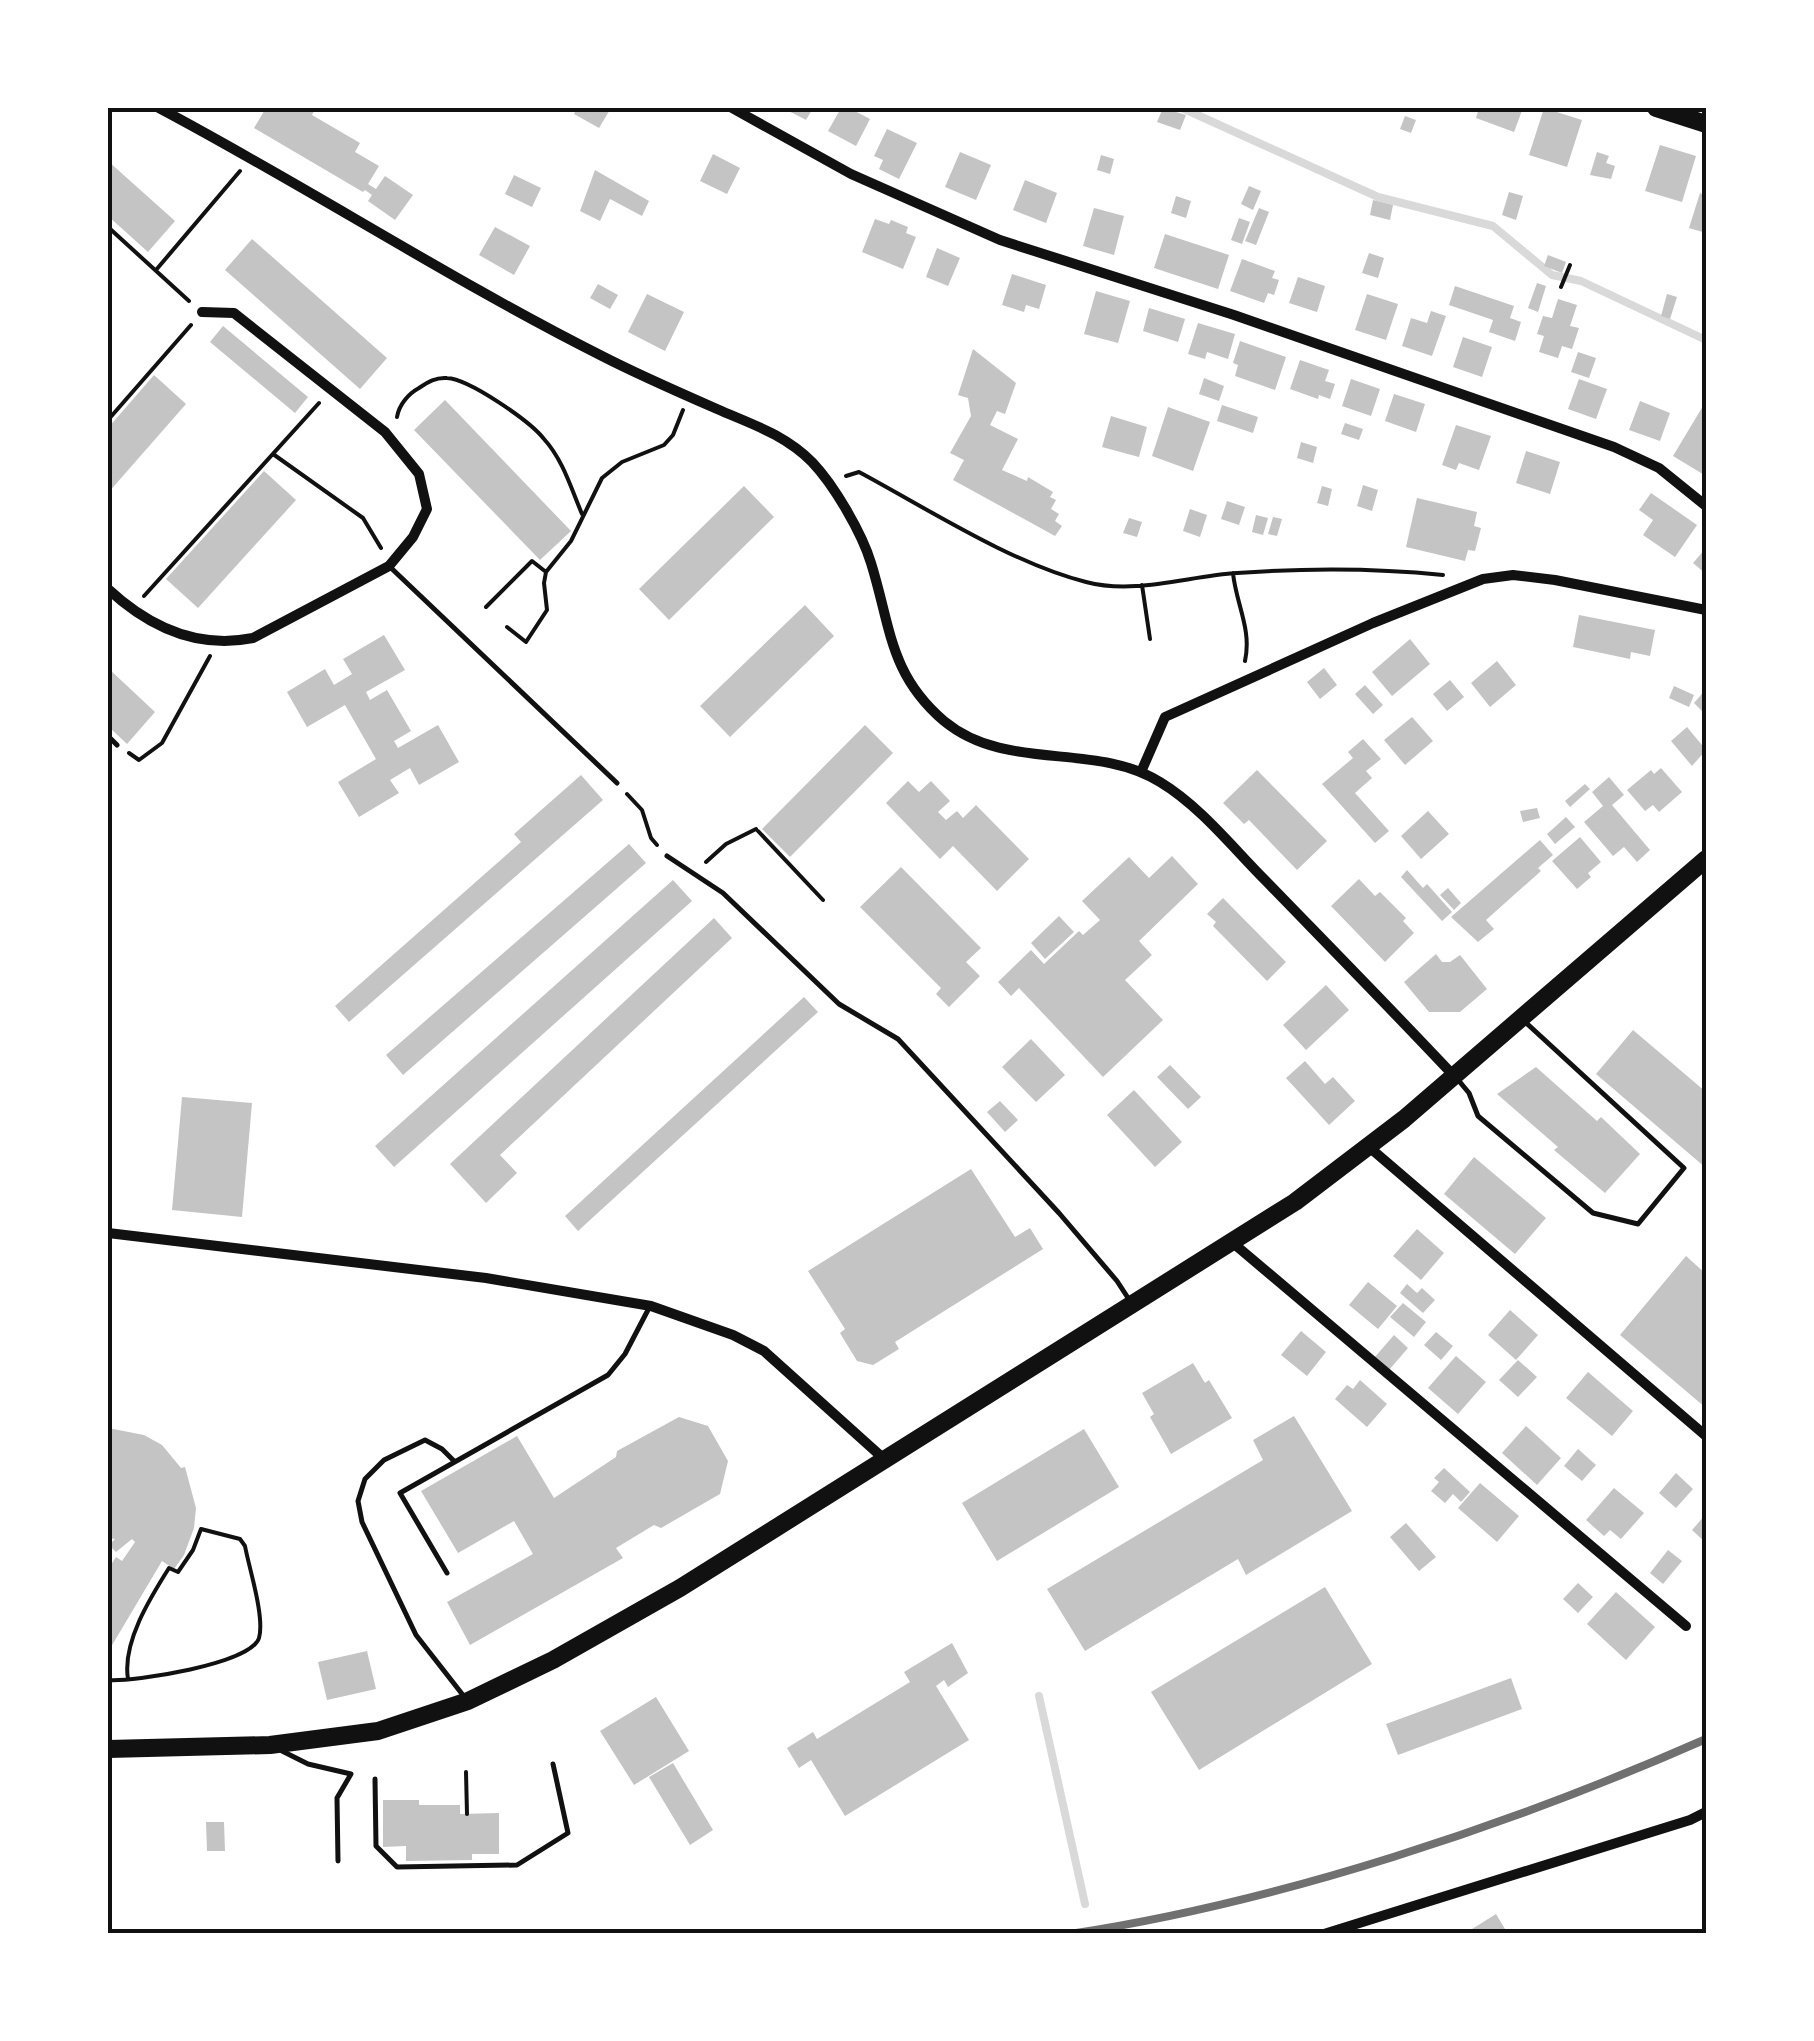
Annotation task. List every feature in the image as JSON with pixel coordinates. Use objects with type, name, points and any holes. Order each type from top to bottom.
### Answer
[{"type":"main road","points":[[1656,108],[1706,124]]},
{"type":"main road","points":[[108,1749],[270,1745],[378,1731],[468,1701],[553,1660],[680,1588],[1233,1242],[1369,1147],[1706,859]]},
{"type":"street","points":[[159,108],[597,354],[754,422],[784,439],[827,480],[870,558],[900,668],[943,720],[994,748],[1109,763],[1140,772],[1180,796],[1453,1075]]},
{"type":"street","points":[[732,108],[851,174],[1000,240],[1234,315],[1614,447],[1659,468],[1706,506]]},
{"type":"street","points":[[108,590],[132,610],[204,642],[254,638],[389,566],[414,537],[427,508],[418,474],[392,442],[333,389],[234,313],[202,312]]},
{"type":"street","points":[[1140,772],[1166,717],[1483,579],[1512,575],[1555,580],[1706,610]]},
{"type":"street","points":[[1369,1147],[1706,1436]]},
{"type":"street","points":[[108,1233],[486,1278],[650,1306],[733,1335],[764,1351],[883,1458]]},
{"type":"street","points":[[1233,1242],[1686,1626]]},
{"type":"street","points":[[1324,1934],[1706,1812]]},
{"type":"lane","points":[[389,566],[617,783]]},
{"type":"lane","points":[[108,736],[117,745]]},
{"type":"lane","points":[[667,856],[723,893],[839,1004],[898,1039],[1058,1214],[1133,1305]]},
{"type":"lane","points":[[1453,1075],[1469,1093],[1478,1116],[1593,1213],[1638,1224],[1684,1168],[1520,1016]]},
{"type":"lane","points":[[446,1573],[400,1493],[608,1374],[625,1354],[650,1306]]},
{"type":"lane","points":[[455,1462],[442,1449],[424,1440],[384,1460],[365,1479],[358,1501],[362,1522],[416,1635],[468,1701]]},
{"type":"lane","points":[[270,1745],[308,1764],[351,1774],[337,1798],[338,1861]]},
{"type":"lane","points":[[374,1779],[376,1846],[397,1867],[517,1866],[568,1833],[553,1764]]},
{"type":"path","points":[[156,270],[252,158]]},
{"type":"path","points":[[108,227],[202,312],[108,420]]},
{"type":"path","points":[[1561,288],[1570,265]]},
{"type":"path","points":[[392,442],[398,408],[413,391],[438,378],[452,378],[542,435],[559,459],[584,518]]},
{"type":"path","points":[[132,610],[333,389]]},
{"type":"path","points":[[507,627],[526,642],[547,610],[546,572],[571,541],[602,478],[622,462],[656,450],[673,435],[689,396]]},
{"type":"path","points":[[273,454],[362,518],[389,566]]},
{"type":"path","points":[[827,480],[859,472],[1040,567],[1087,583],[1142,585],[1233,573],[1354,570],[1483,579]]},
{"type":"path","points":[[486,607],[532,561],[546,572]]},
{"type":"path","points":[[1233,573],[1238,605],[1247,624],[1249,644],[1244,680]]},
{"type":"path","points":[[1142,585],[1150,639]]},
{"type":"path","points":[[117,745],[139,760],[162,743],[216,642]]},
{"type":"path","points":[[617,783],[642,810],[651,838],[667,856]]},
{"type":"path","points":[[694,873],[726,844],[757,830],[823,900]]},
{"type":"path","points":[[108,1680],[128,1679],[234,1658],[250,1650],[259,1640],[260,1624],[245,1546],[240,1539],[201,1530],[194,1550],[178,1572],[169,1568],[149,1600],[129,1647],[128,1679]]},
{"type":"path","points":[[466,1772],[467,1814]]},
{"type":"building","points":[[266,108],[313,108],[312,115],[360,143],[355,152],[379,166],[368,184],[376,189],[385,176],[413,195],[395,220],[368,201],[372,195],[365,190],[254,128]]},
{"type":"building","points":[[577,108],[611,108],[599,128],[574,114]]},
{"type":"building","points":[[783,108],[813,108],[806,120]]},
{"type":"building","points":[[841,108],[870,119],[856,146],[828,131]]},
{"type":"building","points":[[1163,108],[1186,115],[1180,130],[1157,122]]},
{"type":"building","points":[[1479,108],[1523,108],[1514,132],[1476,118]]},
{"type":"building","points":[[1544,108],[1582,120],[1567,167],[1529,155]]},
{"type":"building","points":[[1405,116],[1416,120],[1411,133],[1400,129]]},
{"type":"building","points":[[887,129],[917,143],[899,179],[879,169],[883,160],[874,156]]},
{"type":"building","points":[[1660,145],[1696,156],[1682,202],[1645,191]]},
{"type":"building","points":[[960,152],[991,165],[976,200],[945,187]]},
{"type":"building","points":[[1597,152],[1609,156],[1606,163],[1615,166],[1611,179],[1590,175]]},
{"type":"building","points":[[713,154],[740,168],[727,194],[700,181]]},
{"type":"building","points":[[1101,155],[1114,159],[1110,174],[1097,170]]},
{"type":"building","points":[[108,161],[175,221],[148,252],[108,216]]},
{"type":"building","points":[[595,170],[649,201],[642,216],[610,199],[600,221],[580,211]]},
{"type":"building","points":[[514,175],[541,188],[532,207],[505,194]]},
{"type":"building","points":[[1025,180],[1057,193],[1046,223],[1013,210]]},
{"type":"building","points":[[1249,186],[1261,191],[1253,210],[1241,204]]},
{"type":"building","points":[[1509,192],[1523,196],[1516,220],[1502,215]]},
{"type":"building","points":[[1700,193],[1706,196],[1706,233],[1689,228]]},
{"type":"building","points":[[1176,196],[1191,201],[1186,218],[1171,213]]},
{"type":"building","points":[[1373,200],[1393,205],[1390,220],[1370,215]]},
{"type":"building","points":[[1094,208],[1124,216],[1114,255],[1083,246]]},
{"type":"building","points":[[1259,208],[1269,212],[1256,245],[1245,241]]},
{"type":"building","points":[[1239,218],[1250,222],[1242,244],[1231,240]]},
{"type":"building","points":[[875,219],[908,227],[906,233],[916,237],[903,269],[862,252]]},
{"type":"building","points":[[495,227],[530,246],[514,275],[479,255]]},
{"type":"building","points":[[1165,234],[1229,255],[1218,289],[1154,268]]},
{"type":"building","points":[[252,239],[387,358],[360,389],[225,270]]},
{"type":"building","points":[[937,248],[960,258],[948,286],[926,277]]},
{"type":"building","points":[[1369,253],[1384,258],[1378,278],[1362,273]]},
{"type":"building","points":[[1548,255],[1566,262],[1562,273],[1544,266]]},
{"type":"building","points":[[1242,259],[1275,271],[1272,278],[1279,280],[1274,295],[1268,293],[1264,303],[1230,291]]},
{"type":"building","points":[[1012,274],[1046,285],[1039,309],[1026,305],[1024,312],[1002,305]]},
{"type":"building","points":[[1298,277],[1325,286],[1317,312],[1289,303]]},
{"type":"building","points":[[1537,283],[1546,286],[1538,312],[1528,308]]},
{"type":"building","points":[[598,284],[618,295],[610,309],[590,298]]},
{"type":"building","points":[[1455,286],[1514,306],[1510,318],[1521,322],[1515,341],[1489,332],[1493,320],[1449,305]]},
{"type":"building","points":[[1096,291],[1130,301],[1118,343],[1084,334]]},
{"type":"building","points":[[647,294],[684,312],[665,351],[628,332]]},
{"type":"building","points":[[1367,294],[1398,304],[1386,340],[1355,330]]},
{"type":"building","points":[[1667,294],[1677,297],[1670,319],[1661,316]]},
{"type":"building","points":[[1558,299],[1577,305],[1570,326],[1579,328],[1572,349],[1562,346],[1558,358],[1539,352],[1544,336],[1537,334],[1543,316],[1552,318]]},
{"type":"building","points":[[1149,308],[1185,319],[1178,342],[1143,331]]},
{"type":"building","points":[[1431,311],[1446,316],[1432,356],[1402,346],[1411,318],[1427,323]]},
{"type":"building","points":[[1198,323],[1235,334],[1228,359],[1207,352],[1205,359],[1188,354]]},
{"type":"building","points":[[223,326],[308,397],[295,413],[210,342]]},
{"type":"building","points":[[1463,337],[1492,347],[1482,377],[1453,367]]},
{"type":"building","points":[[1240,341],[1286,357],[1275,390],[1235,376],[1238,365],[1233,363]]},
{"type":"building","points":[[973,349],[1016,383],[1005,414],[997,411],[990,425],[1018,439],[1002,470],[1027,481],[1028,477],[1053,492],[1050,497],[1056,500],[1051,509],[1059,514],[1055,521],[1062,526],[1055,536],[953,480],[964,460],[950,453],[971,416],[968,398],[958,395]]},
{"type":"building","points":[[1578,352],[1596,358],[1589,378],[1571,372]]},
{"type":"building","points":[[1300,360],[1329,370],[1325,381],[1335,384],[1330,399],[1290,389]]},
{"type":"building","points":[[154,375],[186,404],[108,493],[108,428]]},
{"type":"building","points":[[1204,378],[1224,386],[1219,401],[1199,394]]},
{"type":"building","points":[[1351,379],[1380,389],[1371,416],[1342,406]]},
{"type":"building","points":[[1579,379],[1607,389],[1596,419],[1568,409]]},
{"type":"building","points":[[1394,394],[1425,404],[1416,432],[1385,421]]},
{"type":"building","points":[[445,400],[571,531],[540,560],[414,430]]},
{"type":"building","points":[[1640,401],[1670,413],[1660,441],[1629,430]]},
{"type":"building","points":[[1706,401],[1705,433],[1706,476],[1673,456]]},
{"type":"building","points":[[1222,405],[1258,417],[1253,433],[1217,421]]},
{"type":"building","points":[[1168,407],[1210,422],[1193,471],[1152,456]]},
{"type":"building","points":[[1111,416],[1147,427],[1139,457],[1102,447]]},
{"type":"building","points":[[1345,423],[1363,429],[1359,440],[1341,434]]},
{"type":"building","points":[[1456,425],[1491,436],[1479,470],[1459,463],[1456,470],[1442,465]]},
{"type":"building","points":[[1301,442],[1317,447],[1313,463],[1297,458]]},
{"type":"building","points":[[1526,451],[1560,462],[1550,494],[1516,483]]},
{"type":"building","points":[[264,471],[296,500],[198,608],[166,579]]},
{"type":"building","points":[[1363,485],[1378,490],[1372,511],[1357,506]]},
{"type":"building","points":[[744,486],[774,517],[669,620],[639,589]]},
{"type":"building","points":[[1322,486],[1332,489],[1328,506],[1317,503]]},
{"type":"building","points":[[1651,493],[1697,525],[1675,557],[1643,535],[1653,520],[1639,510]]},
{"type":"building","points":[[1417,498],[1477,512],[1474,526],[1481,528],[1475,551],[1468,550],[1465,561],[1406,547]]},
{"type":"building","points":[[1227,501],[1245,507],[1239,525],[1221,519]]},
{"type":"building","points":[[1190,509],[1207,515],[1200,537],[1183,531]]},
{"type":"building","points":[[1256,515],[1268,518],[1263,535],[1252,532]]},
{"type":"building","points":[[1273,517],[1282,519],[1277,536],[1268,534]]},
{"type":"building","points":[[1129,518],[1142,522],[1137,537],[1123,533]]},
{"type":"building","points":[[1706,548],[1706,574],[1693,563]]},
{"type":"building","points":[[805,605],[834,636],[730,737],[700,706]]},
{"type":"building","points":[[1579,615],[1655,630],[1650,656],[1631,652],[1630,659],[1573,647]]},
{"type":"building","points":[[384,635],[405,670],[366,692],[370,700],[387,690],[411,731],[394,741],[398,748],[438,725],[459,762],[419,785],[410,768],[390,780],[399,793],[359,817],[338,782],[376,759],[345,705],[307,727],[287,692],[325,669],[334,685],[352,674],[343,659]]},
{"type":"building","points":[[1410,639],[1430,664],[1392,696],[1372,672]]},
{"type":"building","points":[[1497,661],[1516,685],[1490,707],[1471,683]]},
{"type":"building","points":[[108,668],[155,712],[127,744],[108,726]]},
{"type":"building","points":[[1324,668],[1337,685],[1320,699],[1307,682]]},
{"type":"building","points":[[1450,680],[1464,697],[1447,711],[1433,694]]},
{"type":"building","points":[[1365,685],[1383,705],[1373,714],[1355,694]]},
{"type":"building","points":[[1674,686],[1694,695],[1689,707],[1669,698]]},
{"type":"building","points":[[1706,689],[1706,715],[1694,703]]},
{"type":"building","points":[[1412,717],[1433,741],[1405,765],[1384,740]]},
{"type":"building","points":[[865,725],[893,753],[790,857],[762,829]]},
{"type":"building","points":[[1687,727],[1706,750],[1692,766],[1671,741]]},
{"type":"building","points":[[1363,739],[1381,759],[1366,771],[1372,778],[1355,793],[1389,831],[1375,843],[1322,784],[1353,758],[1348,752]]},
{"type":"building","points":[[1661,768],[1682,792],[1659,812],[1653,805],[1645,811],[1627,790],[1651,770],[1654,774]]},
{"type":"building","points":[[1257,770],[1327,841],[1297,870],[1249,820],[1244,824],[1223,803]]},
{"type":"building","points":[[581,775],[603,800],[349,1022],[335,1006],[521,842],[514,834]]},
{"type":"building","points":[[1609,777],[1624,795],[1612,805],[1650,850],[1637,862],[1624,847],[1613,856],[1584,822],[1603,806],[1592,792]]},
{"type":"building","points":[[908,781],[919,792],[931,781],[950,801],[938,812],[946,820],[957,811],[963,818],[976,805],[1029,859],[997,891],[953,846],[940,859],[886,803]]},
{"type":"building","points":[[1585,784],[1590,789],[1570,807],[1565,801]]},
{"type":"building","points":[[1537,808],[1540,818],[1523,822],[1520,811]]},
{"type":"building","points":[[1428,811],[1449,834],[1421,859],[1401,836]]},
{"type":"building","points":[[1566,817],[1575,827],[1555,844],[1547,834]]},
{"type":"building","points":[[1580,837],[1601,862],[1577,889],[1552,861]]},
{"type":"building","points":[[1540,840],[1553,855],[1538,868],[1541,871],[1486,920],[1494,929],[1478,942],[1451,917]]},
{"type":"building","points":[[629,844],[646,863],[403,1075],[386,1055]]},
{"type":"building","points":[[1172,856],[1198,884],[1139,941],[1152,955],[1125,980],[1163,1020],[1103,1077],[1019,988],[1011,996],[998,982],[1031,950],[1044,964],[1079,931],[1083,935],[1100,920],[1082,901],[1129,857],[1149,878]]},
{"type":"building","points":[[901,867],[981,948],[966,962],[980,976],[949,1007],[936,994],[941,988],[860,907]]},
{"type":"building","points":[[1407,870],[1423,888],[1427,884],[1452,912],[1442,921],[1401,877]]},
{"type":"building","points":[[1359,879],[1375,896],[1380,892],[1406,918],[1403,921],[1414,933],[1385,962],[1331,906]]},
{"type":"building","points":[[673,880],[692,901],[394,1167],[375,1146]]},
{"type":"building","points":[[1448,888],[1461,903],[1454,910],[1440,895]]},
{"type":"building","points":[[1223,898],[1286,962],[1267,981],[1213,926],[1216,922],[1207,914]]},
{"type":"building","points":[[1059,916],[1074,932],[1045,959],[1031,943]]},
{"type":"building","points":[[714,918],[732,938],[500,1155],[517,1173],[486,1203],[450,1164]]},
{"type":"building","points":[[1436,954],[1442,962],[1460,955],[1487,989],[1460,1012],[1429,1012],[1404,982]]},
{"type":"building","points":[[1326,985],[1349,1010],[1306,1050],[1283,1025]]},
{"type":"building","points":[[804,997],[818,1012],[578,1231],[565,1216]]},
{"type":"building","points":[[1633,1030],[1706,1092],[1706,1168],[1596,1074]]},
{"type":"building","points":[[1031,1039],[1065,1075],[1036,1102],[1002,1067]]},
{"type":"building","points":[[1305,1061],[1325,1084],[1333,1077],[1355,1101],[1329,1125],[1286,1078]]},
{"type":"building","points":[[1170,1065],[1201,1097],[1188,1109],[1157,1077]]},
{"type":"building","points":[[1536,1067],[1597,1121],[1601,1117],[1640,1154],[1605,1193],[1497,1094]]},
{"type":"building","points":[[1134,1090],[1182,1142],[1155,1167],[1107,1115]]},
{"type":"building","points":[[182,1097],[252,1103],[242,1217],[172,1210]]},
{"type":"building","points":[[1000,1101],[1018,1120],[1005,1132],[987,1112]]},
{"type":"building","points":[[1474,1157],[1546,1218],[1515,1254],[1444,1194]]},
{"type":"building","points":[[971,1169],[1015,1237],[1030,1228],[1043,1249],[895,1342],[899,1349],[873,1365],[857,1361],[840,1333],[845,1329],[808,1271]]},
{"type":"building","points":[[1417,1229],[1444,1253],[1421,1280],[1393,1256]]},
{"type":"building","points":[[1686,1256],[1706,1274],[1706,1408],[1620,1335]]},
{"type":"building","points":[[1368,1282],[1397,1306],[1378,1329],[1349,1305]]},
{"type":"building","points":[[1407,1284],[1417,1293],[1422,1288],[1435,1300],[1423,1313],[1400,1293]]},
{"type":"building","points":[[1403,1303],[1426,1322],[1414,1337],[1390,1317]]},
{"type":"building","points":[[1510,1310],[1538,1335],[1516,1360],[1488,1335]]},
{"type":"building","points":[[1301,1331],[1326,1352],[1307,1376],[1281,1355]]},
{"type":"building","points":[[1436,1332],[1453,1346],[1441,1360],[1424,1345]]},
{"type":"building","points":[[1394,1335],[1408,1348],[1389,1370],[1374,1358]]},
{"type":"building","points":[[1456,1356],[1486,1382],[1458,1414],[1428,1388]]},
{"type":"building","points":[[1518,1360],[1537,1377],[1518,1397],[1499,1380]]},
{"type":"building","points":[[1193,1363],[1205,1383],[1209,1380],[1232,1418],[1171,1454],[1150,1417],[1154,1414],[1142,1393]]},
{"type":"building","points":[[1588,1372],[1633,1411],[1612,1436],[1566,1398]]},
{"type":"building","points":[[1360,1380],[1387,1404],[1367,1427],[1335,1399],[1347,1385],[1353,1389]]},
{"type":"building","points":[[1294,1416],[1352,1511],[1246,1575],[1238,1559],[1085,1651],[1047,1589],[1263,1460],[1253,1440]]},
{"type":"building","points":[[679,1417],[708,1426],[728,1461],[720,1494],[661,1528],[654,1525],[616,1548],[623,1558],[470,1645],[447,1602],[533,1554],[514,1521],[458,1553],[421,1491],[517,1436],[554,1498],[616,1457],[617,1451]]},
{"type":"building","points":[[1526,1426],[1561,1458],[1537,1485],[1502,1453]]},
{"type":"building","points":[[108,1428],[144,1435],[162,1445],[181,1468],[185,1467],[196,1508],[194,1528],[184,1555],[174,1569],[162,1561],[108,1652],[108,1569],[116,1557],[122,1561],[135,1542],[132,1539],[116,1552],[109,1545],[115,1539],[108,1538],[108,1470],[112,1456],[108,1455]]},
{"type":"building","points":[[1084,1429],[1119,1487],[997,1561],[962,1503]]},
{"type":"building","points":[[1578,1449],[1596,1465],[1582,1481],[1564,1466]]},
{"type":"building","points":[[1444,1468],[1470,1492],[1461,1502],[1453,1494],[1445,1503],[1431,1491],[1439,1482],[1434,1478]]},
{"type":"building","points":[[1676,1473],[1693,1489],[1676,1508],[1659,1493]]},
{"type":"building","points":[[1480,1483],[1519,1516],[1497,1542],[1458,1508]]},
{"type":"building","points":[[1614,1488],[1644,1513],[1621,1539],[1610,1530],[1604,1536],[1586,1520]]},
{"type":"building","points":[[1706,1514],[1706,1543],[1692,1530]]},
{"type":"building","points":[[1406,1523],[1436,1557],[1419,1571],[1390,1537]]},
{"type":"building","points":[[1668,1550],[1682,1561],[1663,1584],[1650,1573]]},
{"type":"building","points":[[1578,1583],[1593,1597],[1578,1613],[1563,1599]]},
{"type":"building","points":[[1325,1587],[1372,1664],[1199,1770],[1151,1692]]},
{"type":"building","points":[[1616,1592],[1655,1627],[1626,1660],[1587,1624]]},
{"type":"building","points":[[952,1643],[968,1673],[948,1687],[944,1680],[936,1686],[969,1740],[845,1816],[811,1760],[799,1768],[787,1748],[813,1732],[817,1739],[910,1682],[904,1672]]},
{"type":"building","points":[[367,1651],[376,1689],[327,1700],[318,1662]]},
{"type":"building","points":[[1511,1678],[1522,1709],[1398,1755],[1386,1724]]},
{"type":"building","points":[[656,1697],[689,1751],[634,1785],[600,1731]]},
{"type":"building","points":[[673,1763],[713,1830],[690,1845],[649,1777]]},
{"type":"building","points":[[383,1800],[460,1805],[460,1814],[499,1813],[499,1854],[472,1854],[472,1860],[406,1861],[406,1846],[383,1847]]},
{"type":"building","points":[[206,1822],[224,1822],[225,1851],[207,1851]]},
{"type":"building","points":[[1496,1914],[1508,1934],[1464,1934]]},
{"type":"waterway","points":[[1182,108],[1378,197],[1493,226],[1552,275],[1581,281],[1706,340]]},
{"type":"waterway","points":[[1039,1696],[1085,1904]]},
{"type":"railway","points":[[1070,1934],[1231,1902],[1394,1857],[1554,1801],[1706,1739]]}]
